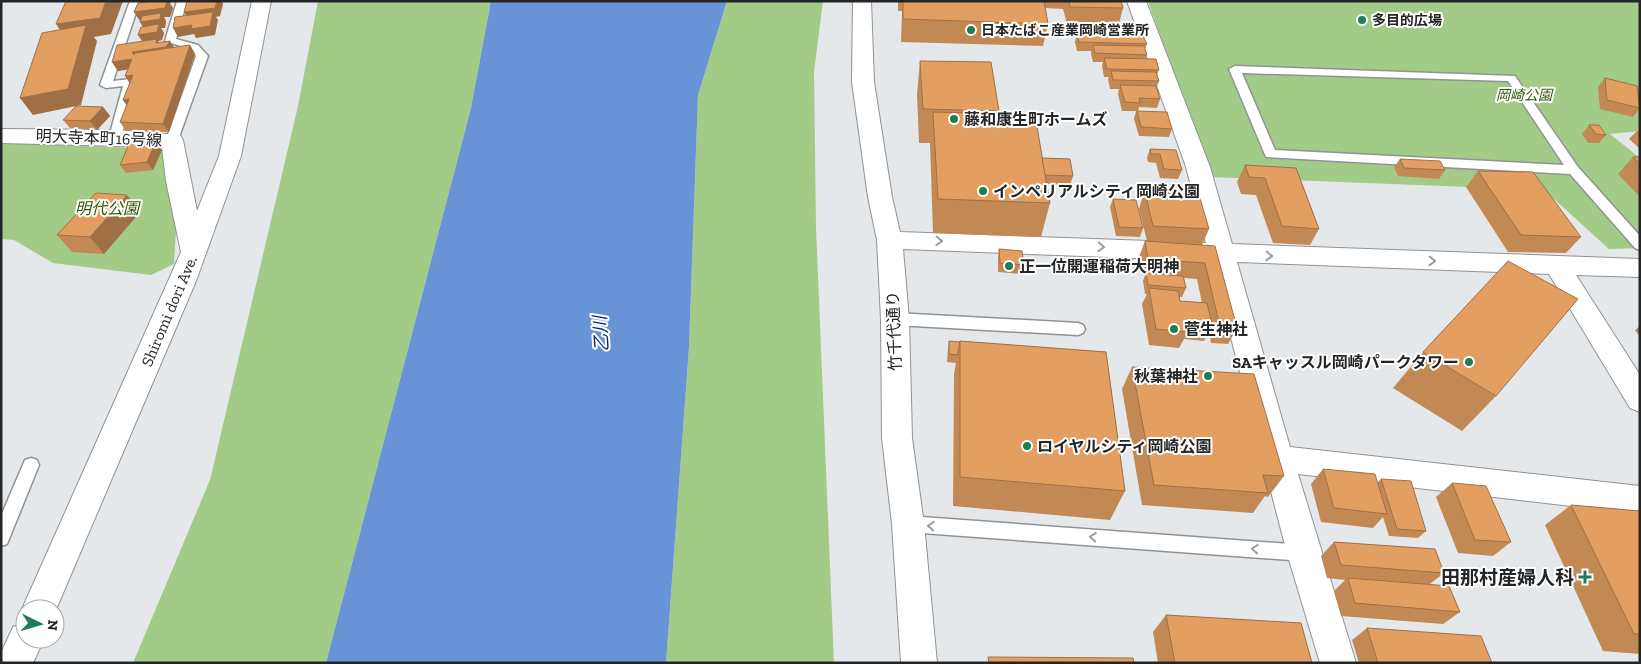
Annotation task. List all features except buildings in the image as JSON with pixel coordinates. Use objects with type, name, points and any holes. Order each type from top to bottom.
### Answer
[{"type":"street","name":"Shiromi dori Ave.","points":[[43,599],[194,252],[230,156],[262,1]]},
{"type":"street","name":"竹千代通り","points":[[862,1],[863,82],[880,198],[890,240],[897,438],[908,524],[919,663]]},
{"type":"street","points":[[1136,1],[1198,167],[1220,254],[1280,459],[1304,553],[1338,663]]},
{"type":"street","name":"明大寺本町16号線","points":[[1,136],[115,137],[172,140],[178,181],[194,252]]},
{"type":"street","points":[[890,240],[1068,246],[1220,254],[1640,268]]},
{"type":"street","points":[[1557,266],[1640,400]]},
{"type":"street","points":[[1280,459],[1640,500]]},
{"type":"street","points":[[15,663],[21,649]]},
{"type":"lane","points":[[115,137],[130,82],[106,85],[135,1]]},
{"type":"lane","points":[[172,140],[202,56],[194,47],[170,41],[182,1]]},
{"type":"lane","points":[[1574,170],[1270,154],[1236,69],[1511,78],[1574,170],[1640,245]]},
{"type":"lane","points":[[894,319],[1078,329]]},
{"type":"lane","points":[[1,538],[31,465]]},
{"type":"lane","points":[[908,524],[1304,553]]},
{"type":"green space","points":[[318,1],[491,1],[471,108],[326,663],[133,663],[210,480],[298,106]]},
{"type":"green space","points":[[727,1],[823,1],[814,72],[816,227],[834,663],[666,663],[689,347],[698,95]]},
{"type":"green space","name":"岡崎公園","points":[[1148,1],[1640,1],[1640,131],[1610,134],[1640,158],[1640,248],[1609,249],[1544,190],[1209,177]]},
{"type":"green space","name":"明代公園","points":[[1,143],[170,149],[176,230],[174,264],[151,275],[53,263],[14,240],[1,239]]},
{"type":"water","name":"乙川","points":[[491,1],[727,1],[698,95],[689,347],[666,663],[326,663],[471,108]]},
{"type":"place","name":"多目的広場","points":[[1362,20]]},
{"type":"place","name":"日本たばこ産業岡崎営業所","points":[[971,30]]},
{"type":"place","name":"藤和康生町ホームズ","points":[[954,119]]},
{"type":"place","name":"インペリアルシティ岡崎公園","points":[[983,191]]},
{"type":"place","name":"正一位開運稲荷大明神","points":[[1009,266]]},
{"type":"place","name":"菅生神社","points":[[1174,329]]},
{"type":"place","name":"SAキャッスル岡崎パークタワー","points":[[1469,362]]},
{"type":"place","name":"秋葉神社","points":[[1208,376]]},
{"type":"place","name":"ロイヤルシティ岡崎公園","points":[[1027,446]]},
{"type":"place","name":"田那村産婦人科","points":[[1585,577]]}]
